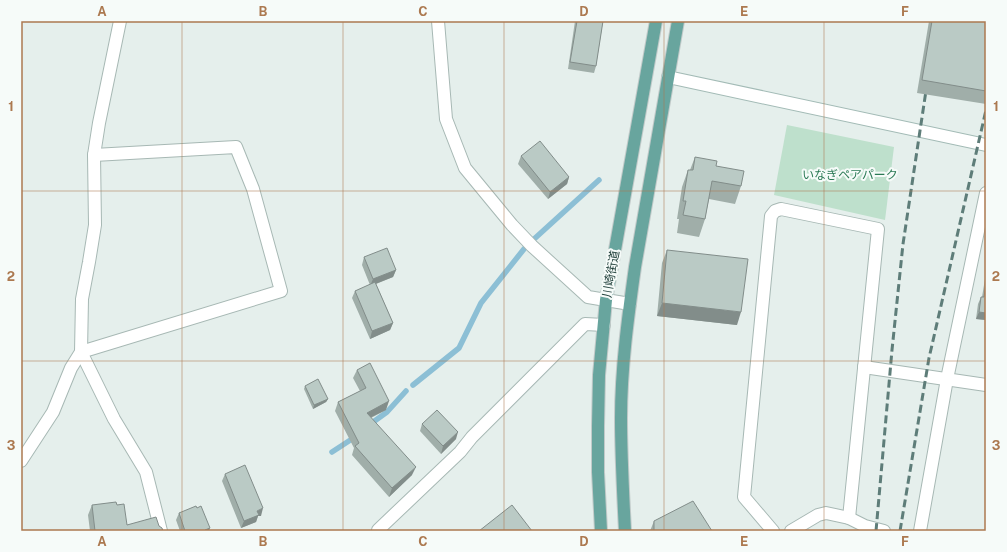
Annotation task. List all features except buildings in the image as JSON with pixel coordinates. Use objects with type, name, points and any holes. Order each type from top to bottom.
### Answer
[{"type":"main road","name":"川崎街道","points":[[601,531],[598,472],[599,375],[606,300],[656,21]]},
{"type":"main road","name":"川崎街道","points":[[625,531],[621,417],[630,304],[678,21]]},
{"type":"street","points":[[120,21],[94,155],[95,224],[90,262],[82,299],[81,352],[114,419],[146,472],[161,531]]},
{"type":"street","points":[[438,21],[446,119],[465,168],[512,225],[532,246],[588,297],[630,304]]},
{"type":"street","points":[[668,77],[986,145]]},
{"type":"street","points":[[21,461],[53,412],[71,368],[81,352],[280,291],[253,188],[236,147],[94,155]]},
{"type":"street","points":[[920,531],[947,379],[986,193]]},
{"type":"street","points":[[773,531],[744,497],[771,216],[775,211],[781,209],[878,229],[849,518]]},
{"type":"street","points":[[378,530],[460,452],[472,437],[585,324],[604,325]]},
{"type":"street","points":[[864,367],[986,385]]},
{"type":"street","points":[[791,531],[818,515],[826,513],[849,518],[865,526],[884,531]]},
{"type":"green space","name":"いなぎペアパーク","points":[[787,125],[894,147],[885,220],[774,195]]},
{"type":"waterway","points":[[533,240],[599,180]]},
{"type":"waterway","points":[[413,385],[459,348],[481,303],[524,249]]},
{"type":"waterway","points":[[369,425],[387,412],[406,391]]},
{"type":"waterway","points":[[332,452],[355,437]]},
{"type":"railway","points":[[876,531],[903,244],[927,84]]},
{"type":"railway","points":[[900,531],[929,358],[986,110]]}]
